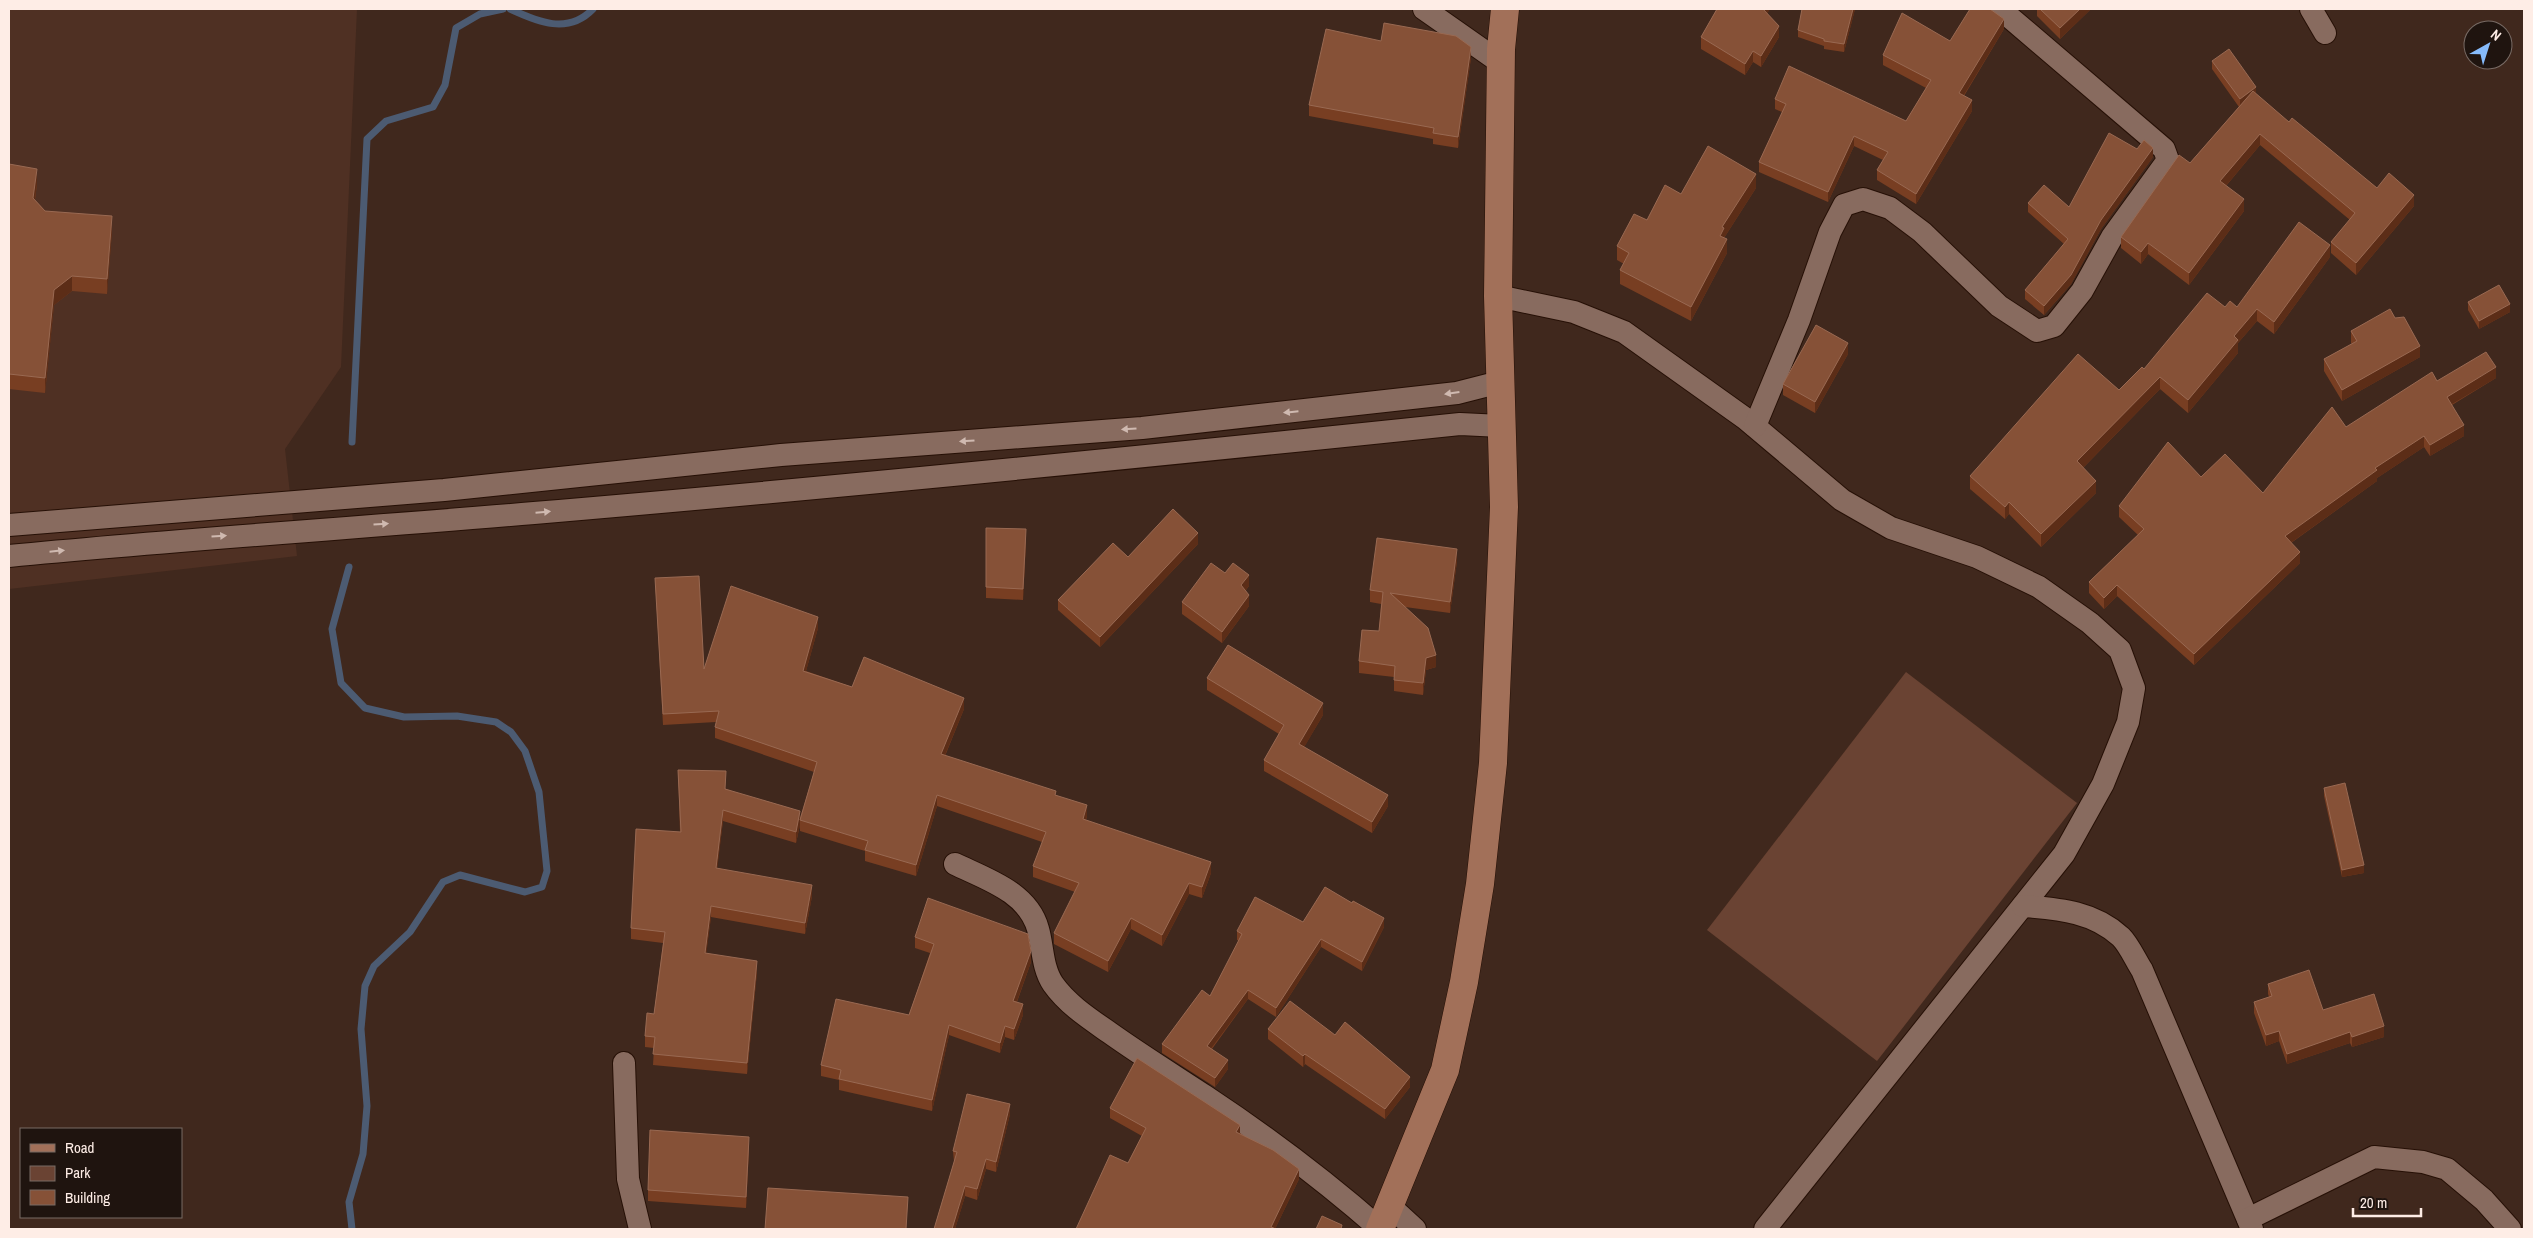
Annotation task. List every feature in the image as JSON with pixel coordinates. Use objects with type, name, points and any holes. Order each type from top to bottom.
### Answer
[{"type":"main road","points":[[1384,1221],[1445,1070],[1464,982],[1480,884],[1493,763],[1504,507],[1498,296],[1501,63],[1505,9]]},
{"type":"street","points":[[1424,9],[1501,63]]},
{"type":"street","points":[[1754,426],[1799,320],[1830,232],[1844,205],[1863,199],[1890,208],[1922,232],[1999,306],[2037,332],[2054,326],[2082,291],[2112,237],[2168,160],[2164,150],[2000,9]]},
{"type":"street","points":[[2310,9],[2325,33]]},
{"type":"street","points":[[1498,296],[1574,312],[1624,332],[1680,370],[1754,426],[1842,500],[1891,528],[1978,557],[2039,587],[2090,622],[2120,650],[2134,688],[2128,722],[2103,784],[2064,854],[1765,1229]]},
{"type":"street","points":[[9,525],[444,490],[781,455],[1142,428],[1456,393],[1500,382]]},
{"type":"street","points":[[9,556],[185,539],[562,511],[1144,457],[1460,424],[1501,426]]},
{"type":"street","points":[[955,864],[994,882],[1018,897],[1031,911],[1038,929],[1042,952],[1052,983],[1077,1010],[1139,1054],[1261,1134],[1327,1183],[1384,1221],[1415,1229]]},
{"type":"street","points":[[2023,906],[2072,910],[2096,921],[2121,937],[2142,970],[2250,1224],[2374,1157],[2423,1162],[2447,1169],[2484,1200],[2510,1229]]},
{"type":"street","points":[[624,1062],[628,1179],[640,1229]]},
{"type":"shaded area","points":[[9,9],[357,9],[341,367],[285,449],[297,556],[9,589]]},
{"type":"green space","points":[[1906,672],[2077,803],[1877,1061],[1707,930]]},
{"type":"building","points":[[1717,9],[1763,9],[1779,26],[1761,56],[1753,51],[1745,64],[1701,37]]},
{"type":"building","points":[[1802,9],[1853,9],[1844,44],[1824,41],[1824,39],[1798,30]]},
{"type":"building","points":[[1970,9],[1990,9],[2004,19],[1959,93],[1972,100],[1916,194],[1877,170],[1888,152],[1854,136],[1828,192],[1759,162],[1786,104],[1775,99],[1789,66],[1906,121],[1931,80],[1883,55],[1902,13],[1950,41]]},
{"type":"building","points":[[2040,9],[2080,9],[2060,28]]},
{"type":"building","points":[[1384,23],[1456,36],[1471,47],[1458,137],[1433,133],[1434,128],[1309,105],[1326,29],[1381,41]]},
{"type":"building","points":[[2229,49],[2256,87],[2240,99],[2212,61]]},
{"type":"building","points":[[2253,91],[2289,122],[2292,118],[2377,188],[2389,173],[2414,195],[2356,263],[2331,242],[2355,213],[2260,134],[2220,181],[2244,199],[2189,273],[2148,243],[2141,252],[2121,237],[2179,155],[2190,163]]},
{"type":"building","points":[[2109,133],[2137,149],[2144,140],[2153,148],[2101,220],[2071,275],[2044,306],[2025,290],[2068,239],[2028,203],[2044,185],[2069,207]]},
{"type":"building","points":[[1708,146],[1756,174],[1722,227],[1724,228],[1720,236],[1727,239],[1691,307],[1620,270],[1629,253],[1617,246],[1634,214],[1647,220],[1665,185],[1681,194]]},
{"type":"building","points":[[9,164],[37,169],[33,198],[45,211],[112,216],[107,279],[72,276],[54,290],[45,378],[9,374]]},
{"type":"building","points":[[2299,222],[2330,245],[2274,322],[2257,309],[2234,336],[2238,340],[2188,400],[2160,377],[2077,461],[2096,481],[2041,534],[2009,502],[2005,507],[1970,476],[2078,354],[2119,390],[2142,367],[2144,369],[2207,293],[2225,307],[2230,301],[2237,307]]},
{"type":"building","points":[[2499,285],[2510,304],[2479,321],[2468,302]]},
{"type":"building","points":[[2390,309],[2395,318],[2404,317],[2420,346],[2342,390],[2324,359],[2357,341],[2351,331]]},
{"type":"building","points":[[1816,325],[1848,343],[1815,402],[1783,384]]},
{"type":"building","points":[[2486,352],[2496,367],[2447,397],[2464,425],[2430,445],[2424,436],[2375,468],[2377,470],[2285,536],[2300,552],[2194,654],[2117,585],[2104,598],[2089,582],[2144,529],[2119,506],[2168,442],[2201,477],[2225,454],[2263,493],[2332,407],[2346,427],[2432,372],[2437,381]]},
{"type":"building","points":[[1173,509],[1198,533],[1100,637],[1058,600],[1113,543],[1128,557]]},
{"type":"building","points":[[986,528],[1026,529],[1023,589],[986,587]]},
{"type":"building","points":[[1377,538],[1457,549],[1450,602],[1390,593],[1428,628],[1436,655],[1426,658],[1423,683],[1394,680],[1395,666],[1359,661],[1362,630],[1379,631],[1383,592],[1370,590]]},
{"type":"building","points":[[1211,563],[1225,573],[1233,563],[1249,575],[1241,585],[1249,595],[1222,632],[1182,602]]},
{"type":"building","points":[[699,576],[704,669],[731,586],[818,617],[803,671],[852,687],[864,657],[964,698],[941,754],[1056,791],[1055,795],[1087,805],[1083,819],[1211,862],[1202,887],[1189,883],[1162,935],[1131,918],[1108,961],[1054,933],[1079,883],[1033,866],[1046,832],[937,795],[916,865],[865,850],[868,841],[800,820],[817,762],[715,727],[719,711],[663,714],[655,578]]},
{"type":"building","points":[[1228,645],[1323,703],[1299,744],[1388,795],[1372,822],[1264,760],[1284,725],[1207,678]]},
{"type":"building","points":[[678,770],[726,771],[725,789],[800,811],[796,832],[723,810],[716,868],[812,885],[805,923],[711,906],[705,953],[757,961],[747,1063],[653,1054],[655,1037],[645,1036],[647,1013],[654,1014],[665,932],[631,928],[636,829],[681,832]]},
{"type":"building","points":[[2345,783],[2364,865],[2342,870],[2324,788]]},
{"type":"building","points":[[1325,887],[1352,903],[1353,901],[1384,918],[1362,962],[1321,939],[1276,1008],[1248,990],[1207,1046],[1228,1060],[1215,1078],[1162,1044],[1202,990],[1210,996],[1242,934],[1237,931],[1255,897],[1303,922]]},
{"type":"building","points":[[928,898],[1028,934],[1031,951],[1013,1001],[1023,1004],[1014,1029],[1005,1026],[1000,1043],[949,1025],[932,1100],[839,1079],[841,1070],[821,1065],[836,999],[909,1015],[934,944],[915,937]]},
{"type":"building","points":[[2309,970],[2323,1010],[2374,994],[2384,1026],[2352,1037],[2350,1032],[2287,1054],[2279,1031],[2266,1035],[2254,1002],[2272,996],[2268,984]]},
{"type":"building","points":[[1290,1001],[1335,1035],[1345,1022],[1410,1077],[1385,1109],[1305,1054],[1303,1056],[1268,1029]]},
{"type":"building","points":[[1137,1058],[1240,1125],[1236,1132],[1273,1150],[1299,1169],[1271,1227],[1276,1229],[1076,1229],[1110,1155],[1128,1163],[1146,1128],[1110,1108]]},
{"type":"building","points":[[967,1094],[1010,1104],[996,1162],[986,1159],[977,1189],[965,1186],[952,1229],[934,1229],[957,1152],[953,1151]]},
{"type":"building","points":[[650,1130],[749,1137],[746,1197],[648,1190]]},
{"type":"building","points":[[768,1188],[908,1197],[906,1229],[765,1229]]},
{"type":"building","points":[[1322,1216],[1342,1225],[1341,1229],[1316,1229]]},
{"type":"waterway","points":[[352,442],[367,139],[386,121],[433,107],[445,85],[456,28],[480,14],[503,9]]},
{"type":"waterway","points":[[510,9],[542,22],[553,24],[573,22],[593,9]]},
{"type":"waterway","points":[[349,567],[332,629],[341,683],[365,708],[404,717],[457,716],[496,722],[511,732],[525,751],[539,792],[547,871],[542,887],[525,892],[460,875],[443,882],[410,932],[374,966],[365,986],[361,1029],[367,1106],[363,1154],[349,1202],[352,1229]]}]
